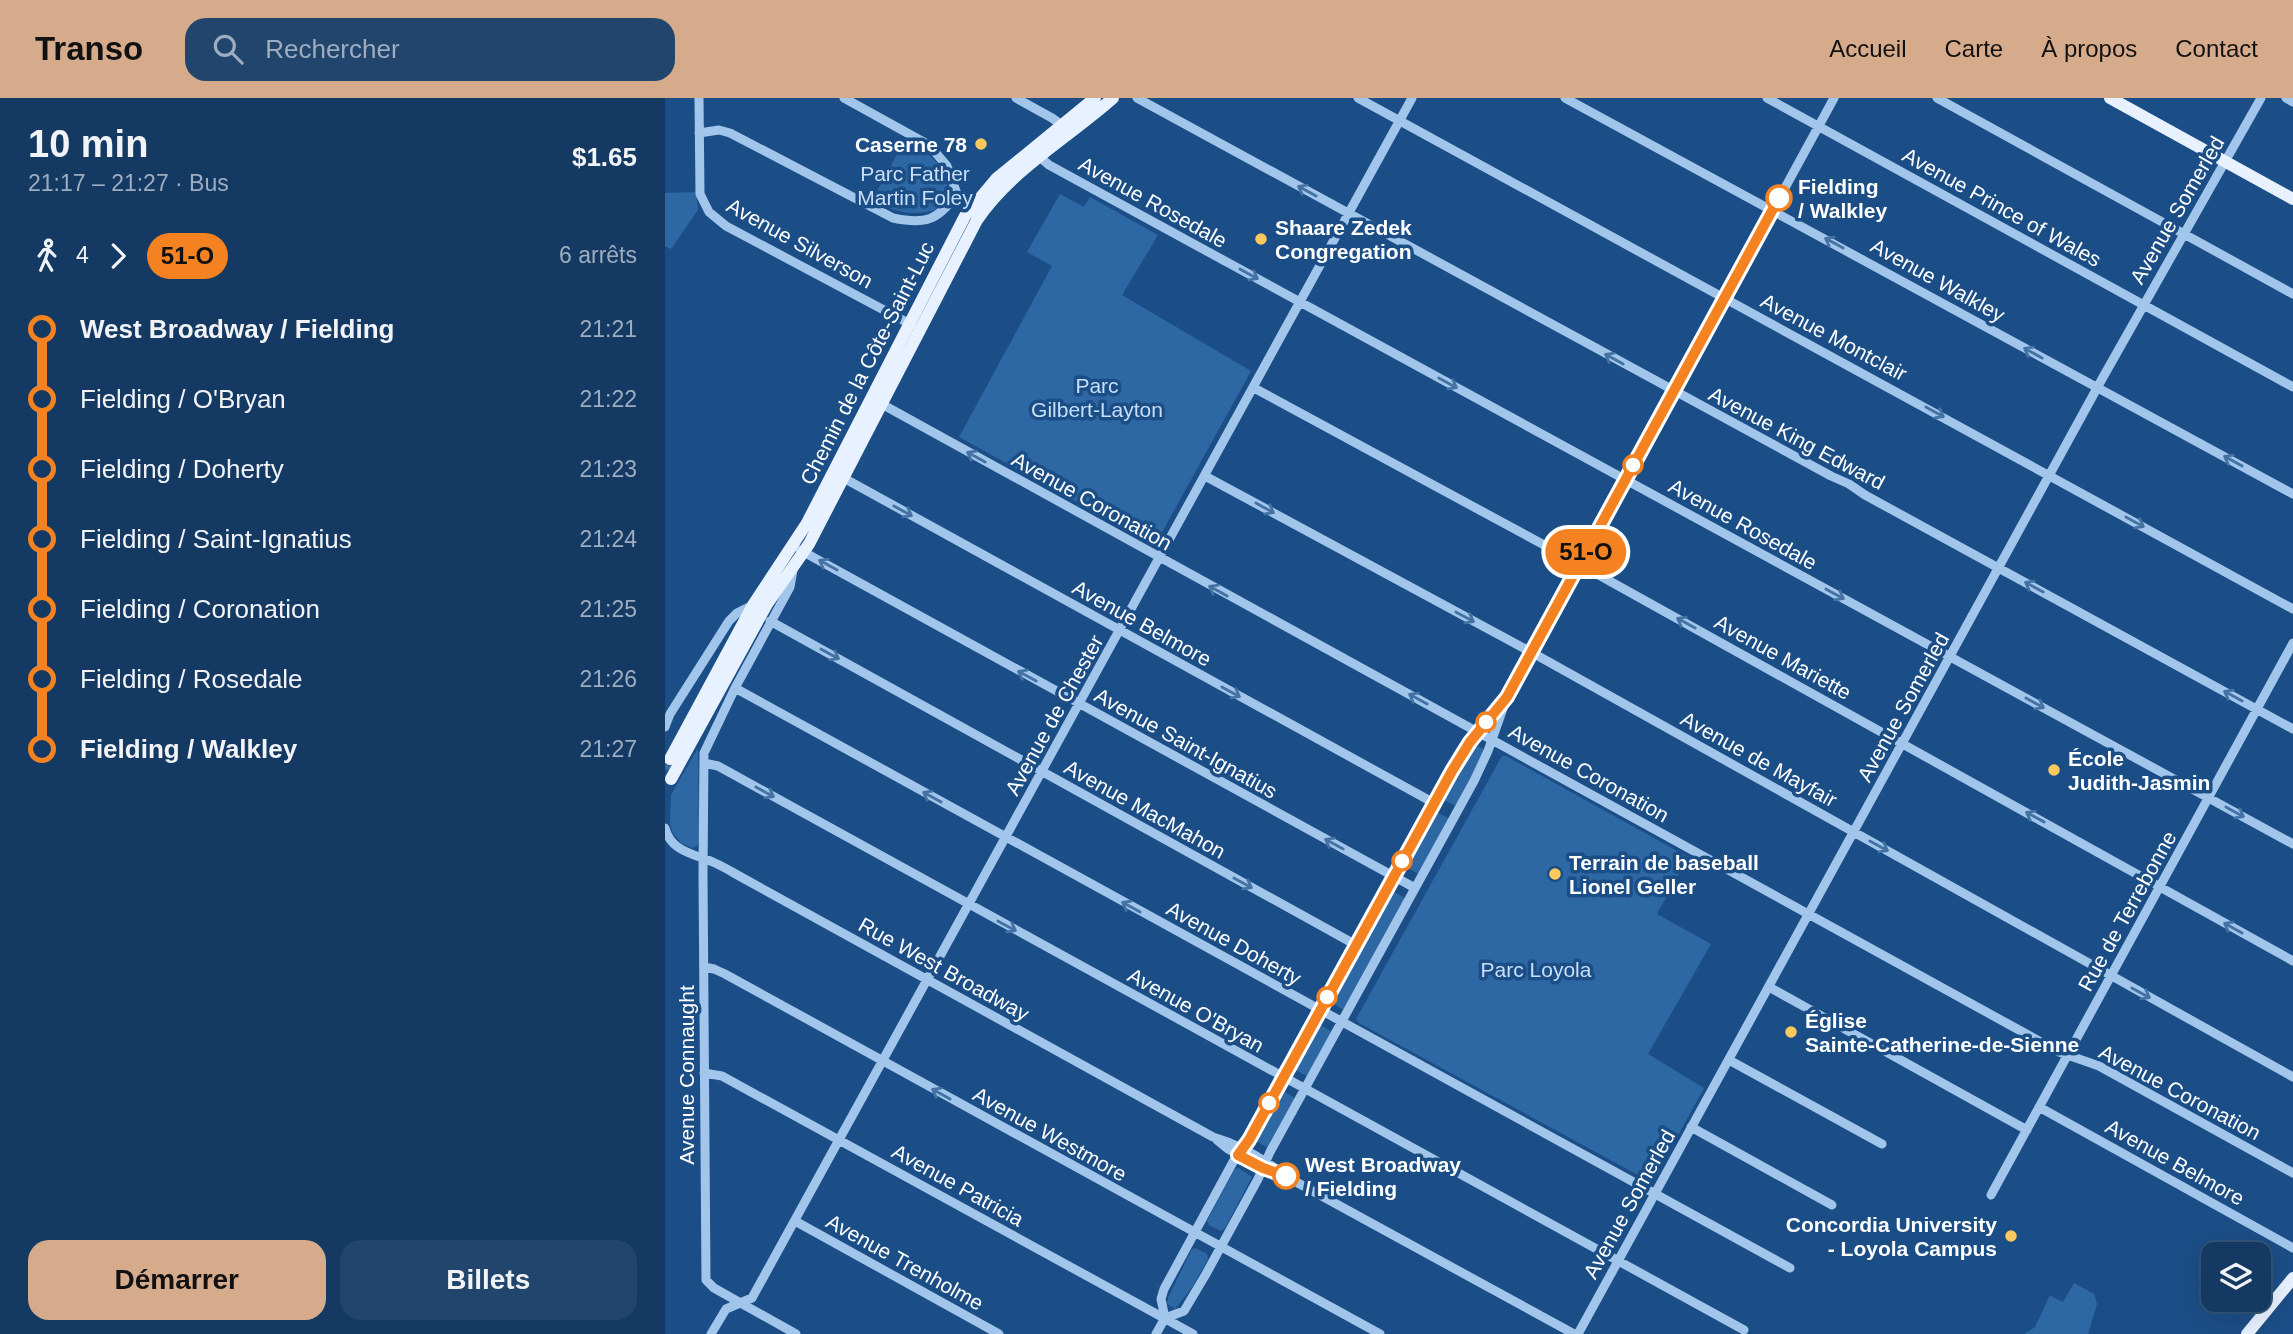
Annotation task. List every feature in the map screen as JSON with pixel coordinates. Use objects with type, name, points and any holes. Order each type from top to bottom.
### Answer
[{"type":"main road","name":"Chemin de la Côte-Saint-Luc","points":[[1066,129],[1095,98]]},
{"type":"main road","name":"Chemin de la Côte-Saint-Luc","points":[[670,759],[753,605],[799,549],[915,326],[950,244],[996,179],[1113,98]]},
{"type":"main road","points":[[2110,98],[2293,199]]},
{"type":"main road","name":"Chemin de la Côte-Saint-Luc","points":[[671,779],[767,604],[794,568],[799,549]]},
{"type":"main road","points":[[2247,1334],[2293,1278]]},
{"type":"street","points":[[699,98],[699,133],[719,130],[730,132],[893,218],[911,221],[933,218],[945,210],[957,194]]},
{"type":"street","points":[[844,98],[929,145],[947,166],[957,194],[978,208]]},
{"type":"street","points":[[1016,98],[1066,129]]},
{"type":"street","name":"Avenue King Edward","points":[[1137,98],[1849,484],[2293,729]]},
{"type":"street","name":"Avenue Montclair","points":[[1358,98],[2293,609]]},
{"type":"street","name":"Avenue de Chester","points":[[712,1334],[726,1309],[752,1298],[1412,98]]},
{"type":"street","name":"Avenue Walkley","points":[[1565,98],[2293,494]]},
{"type":"street","name":"Avenue Prince of Wales","points":[[1767,98],[2293,387]]},
{"type":"street","points":[[1156,1334],[1165,1318],[1184,1311],[1221,1247],[1474,780],[1507,697],[1531,652],[1834,98]]},
{"type":"street","points":[[1937,98],[2293,294]]},
{"type":"street","name":"Avenue Somerled","points":[[1576,1334],[2143,304],[2261,98]]},
{"type":"street","points":[[2286,98],[2293,102]]},
{"type":"street","name":"Avenue Silverson","points":[[699,133],[700,194],[712,215],[726,226],[915,326]]},
{"type":"street","name":"Avenue Rosedale","points":[[1035,154],[1049,165],[2293,844]]},
{"type":"street","name":"Avenue Mariette","points":[[1254,388],[1579,564],[2293,961]]},
{"type":"street","name":"Avenue Coronation","points":[[876,401],[2059,1052],[2099,1066],[2293,1173]]},
{"type":"street","name":"Avenue Belmore","points":[[838,475],[1434,803]]},
{"type":"street","name":"Avenue de Mayfair","points":[[1205,476],[1531,652],[2293,1077]]},
{"type":"street","name":"Avenue Saint-Ignatius","points":[[799,549],[1415,888]]},
{"type":"street","name":"Chemin de la Côte-Saint-Luc","points":[[704,763],[706,748],[790,587],[794,568]]},
{"type":"street","name":"Chemin de la Côte-Saint-Luc","points":[[665,727],[670,714],[729,621],[737,613],[753,605]]},
{"type":"street","name":"Avenue MacMahon","points":[[770,621],[1356,945]]},
{"type":"street","name":"Rue de Terrebonne","points":[[1991,1195],[2293,643]]},
{"type":"street","name":"Avenue Doherty","points":[[735,688],[1790,1268]]},
{"type":"street","points":[[1165,1318],[1161,1304],[1162,1294],[1195,1233],[1452,771],[1478,732],[1507,697]]},
{"type":"street","name":"Avenue Connaught","points":[[704,763],[705,1278],[710,1286],[796,1334]]},
{"type":"street","name":"Avenue O'Bryan","points":[[704,763],[718,766],[1744,1330]]},
{"type":"street","name":"Rue West Broadway","points":[[665,828],[677,847],[928,980],[1213,1137],[1228,1149],[1241,1152],[1576,1334]]},
{"type":"street","name":"Avenue Westmore","points":[[704,967],[719,971],[1380,1334]]},
{"type":"street","points":[[1769,987],[2027,1130]]},
{"type":"street","points":[[1729,1060],[1882,1144]]},
{"type":"street","name":"Avenue Patricia","points":[[704,1073],[722,1076],[1192,1334]]},
{"type":"street","name":"Avenue Belmore","points":[[2039,1107],[2293,1248]]},
{"type":"street","points":[[1692,1127],[1832,1205]]},
{"type":"street","name":"Avenue Trenholme","points":[[795,1221],[999,1334]]},
{"type":"green space","name":"Parc Father Martin Foley","points":[[905,139],[934,160],[946,178],[947,189],[935,210],[903,212],[872,201]]},
{"type":"green space","points":[[696,192],[698,210],[671,249],[665,246],[665,193]]},
{"type":"green space","name":"Parc Gilbert-Layton","points":[[1060,194],[1084,207],[1090,197],[1158,235],[1122,295],[1251,371],[1155,545],[959,437],[1052,266],[1027,252]]},
{"type":"green space","points":[[1475,744],[1483,749],[1483,752],[1457,807],[1440,798]]},
{"type":"green space","points":[[698,748],[699,840],[698,845],[692,848],[681,843],[673,833],[670,824],[671,795]]},
{"type":"green space","name":"Parc Loyola","points":[[1502,756],[1688,857],[1657,914],[1711,944],[1648,1054],[1704,1088],[1653,1181],[1356,1019]]},
{"type":"green space","points":[[1433,810],[1450,819],[1418,874],[1404,866]]},
{"type":"green space","points":[[1391,890],[1405,898],[1344,1010],[1329,1001]]},
{"type":"green space","points":[[1317,1023],[1332,1032],[1307,1076],[1293,1069]]},
{"type":"green space","points":[[1281,1090],[1295,1098],[1268,1148],[1253,1139]]},
{"type":"green space","points":[[1239,1168],[1252,1177],[1221,1231],[1207,1221],[1235,1169]]},
{"type":"green space","points":[[1192,1249],[1207,1254],[1208,1259],[1193,1286],[1175,1309],[1167,1304],[1168,1298]]},
{"type":"green space","points":[[2074,1283],[2094,1294],[2097,1304],[2088,1334],[2024,1334],[2035,1327],[2049,1297],[2063,1302]]},
{"type":"tunnel","points":[[665,769],[670,759]]},
{"type":"bus line","name":"51-O","points":[[1286,1176],[1238,1155],[1249,1140],[1452,771],[1470,742],[1507,697],[1779,198]]},
{"type":"place","name":"Caserne 78","points":[[981,144]]},
{"type":"place","name":"Fielding / Walkley","points":[[1779,198]]},
{"type":"place","name":"Shaare Zedek Congregation","points":[[1261,239]]},
{"type":"place","name":"École Judith-Jasmin","points":[[2054,770]]},
{"type":"place","name":"Terrain de baseball Lionel Geller","points":[[1555,874]]},
{"type":"place","name":"Église Sainte-Catherine-de-Sienne","points":[[1791,1032]]},
{"type":"place","name":"West Broadway / Fielding","points":[[1286,1176]]},
{"type":"place","name":"Concordia University - Loyola Campus","points":[[2011,1236]]}]
